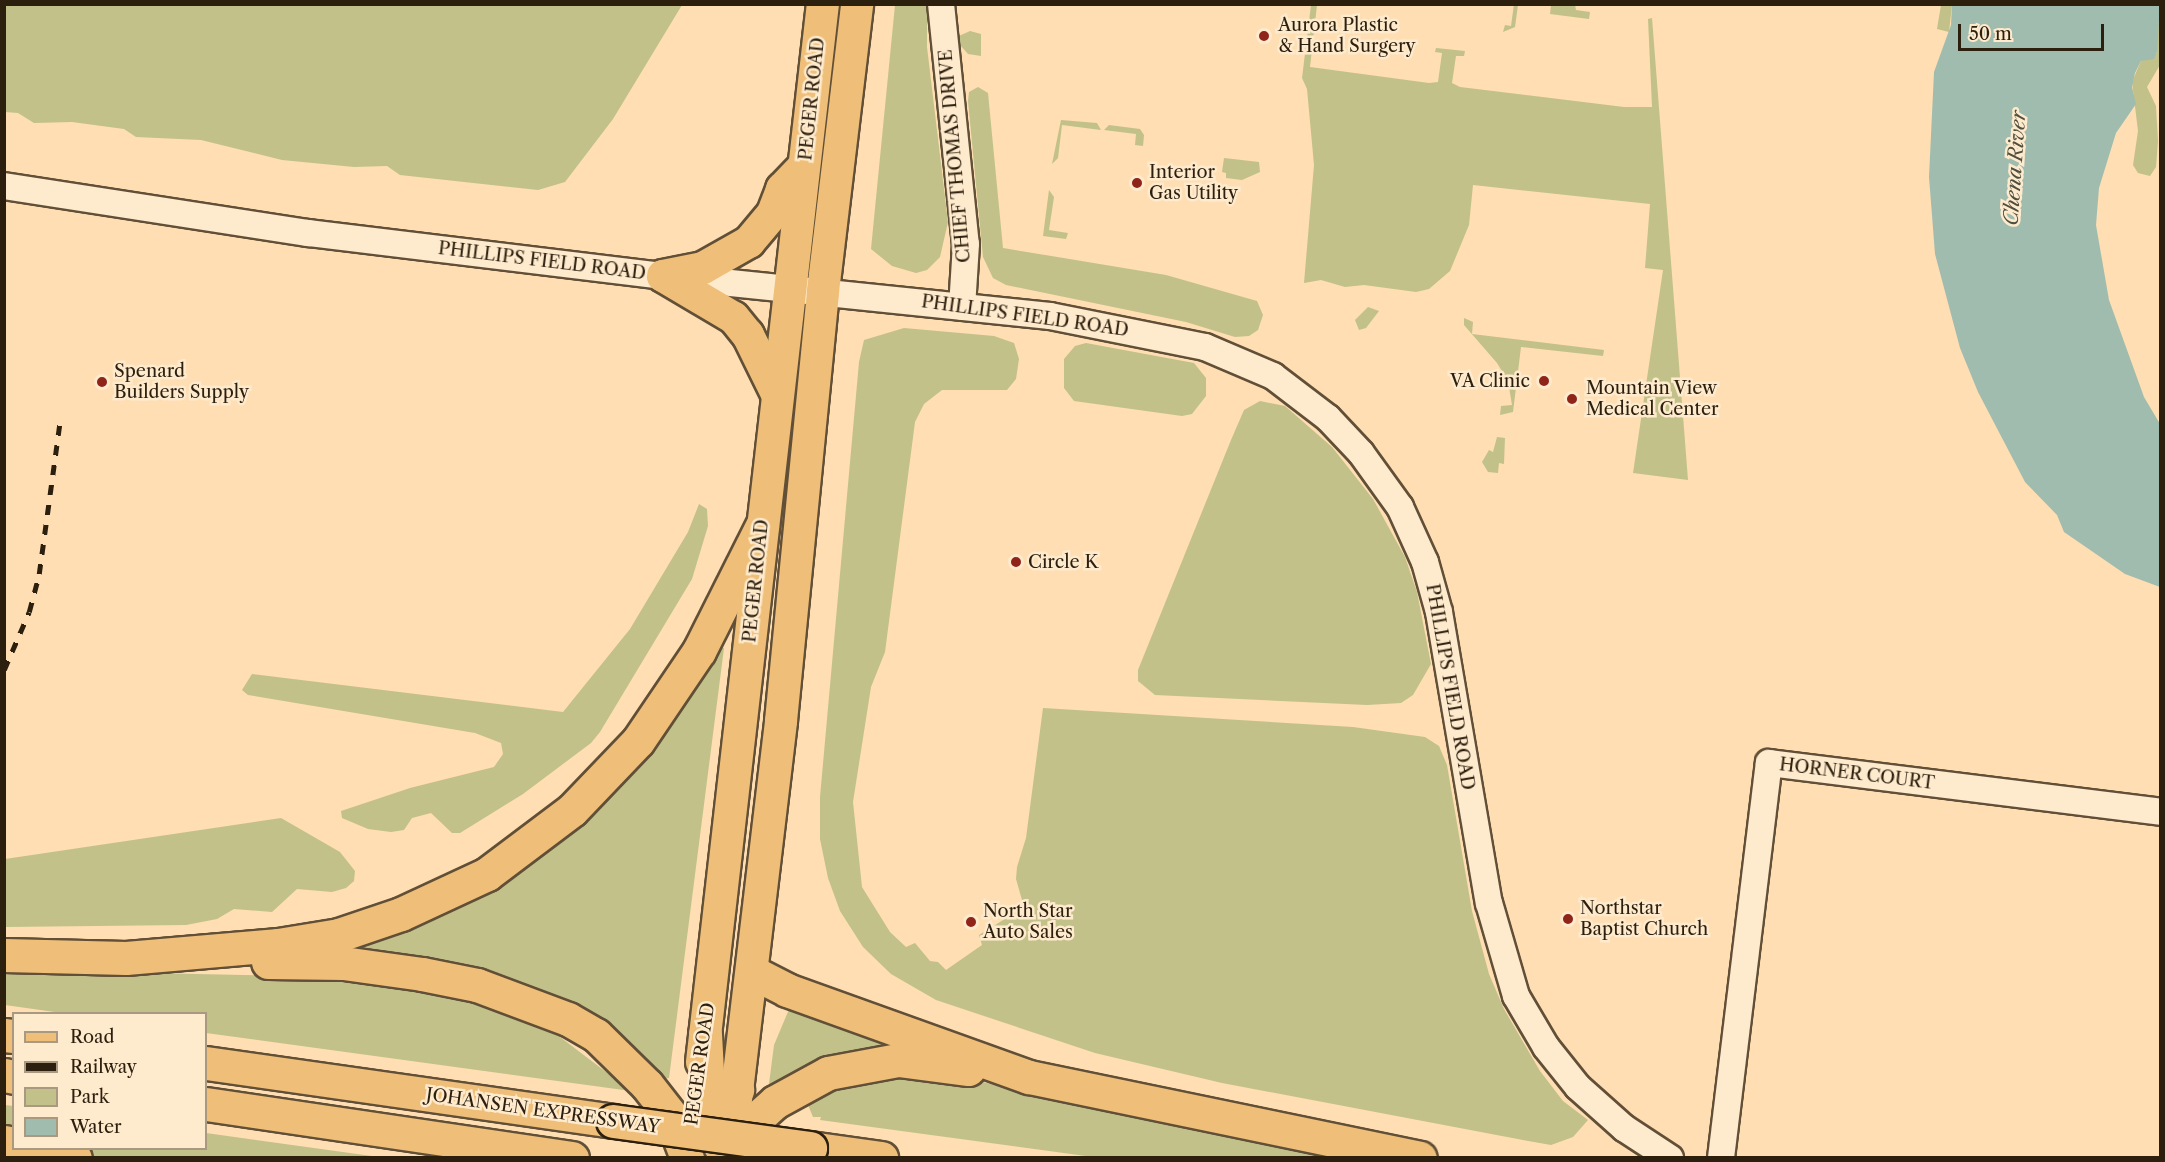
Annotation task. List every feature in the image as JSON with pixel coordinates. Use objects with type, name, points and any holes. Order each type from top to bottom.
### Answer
[{"type":"highway","points":[[126,958],[278,945],[339,935],[401,914],[487,874],[572,810],[638,741],[699,651],[762,526]]},
{"type":"highway","points":[[4,955],[381,967],[477,985],[524,1000],[596,1035],[620,1055],[671,1116],[686,1157]]},
{"type":"highway","points":[[752,972],[787,990],[1029,1077]]},
{"type":"highway","points":[[705,1034],[710,1126],[728,1158]]},
{"type":"highway","points":[[728,1158],[745,1129],[775,1102],[838,1070],[898,1060],[1029,1077],[1420,1158]]},
{"type":"highway","name":"JOHANSEN EXPRESSWAY","points":[[207,1063],[881,1158]]},
{"type":"highway","points":[[686,1157],[737,1090]]},
{"type":"highway","points":[[207,1104],[572,1158]]},
{"type":"highway","points":[[40,1150],[75,1158]]},
{"type":"main road","name":"PEGER ROAD","points":[[686,1157],[705,1034],[776,392],[791,287],[823,4]]},
{"type":"main road","name":"PEGER ROAD","points":[[728,1158],[752,972],[823,291],[857,4]]},
{"type":"main road","points":[[663,276],[703,268],[749,242],[773,213],[782,189],[805,165]]},
{"type":"main road","points":[[663,276],[734,318],[748,335],[776,392]]},
{"type":"street","name":"CHIEF THOMAS DRIVE","points":[[941,4],[966,244],[962,307]]},
{"type":"street","name":"PHILLIPS FIELD ROAD","points":[[4,186],[273,228],[663,276],[791,287],[1050,316],[1146,333],[1232,357],[1273,376],[1303,397],[1361,453],[1409,523],[1432,581],[1489,903],[1516,996],[1546,1047],[1578,1087],[1608,1116],[1670,1158]]},
{"type":"street","name":"HORNER COURT","points":[[1721,1158],[1769,763],[2160,812]]},
{"type":"green space","points":[[682,4],[613,119],[565,182],[538,190],[400,175],[387,166],[354,167],[282,160],[201,140],[136,137],[124,129],[72,122],[34,123],[18,113],[5,112],[4,5]]},
{"type":"green space","points":[[1514,4],[1518,5],[1515,27],[1503,32],[1505,25],[1511,26]]},
{"type":"green space","points":[[895,5],[927,5],[927,47],[948,222],[940,257],[927,270],[916,273],[892,266],[871,249]]},
{"type":"green space","points":[[1311,5],[1317,5],[1310,67],[1429,83],[1438,82],[1442,53],[1435,52],[1436,48],[1465,51],[1464,56],[1456,56],[1452,83],[1460,87],[1624,107],[1652,107],[1648,19],[1652,18],[1688,480],[1633,473],[1663,270],[1645,268],[1650,204],[1473,185],[1469,225],[1450,271],[1429,289],[1416,292],[1364,285],[1345,287],[1321,280],[1304,283],[1314,165],[1307,89],[1302,78]]},
{"type":"green space","points":[[1551,5],[1575,5],[1576,10],[1590,12],[1589,19],[1550,14]]},
{"type":"green space","points":[[1941,5],[1952,5],[1949,32],[1937,29]]},
{"type":"green space","points":[[2160,20],[2160,65],[2147,87],[2156,106],[2158,141],[2156,167],[2150,176],[2138,173],[2133,165],[2138,131],[2132,82],[2141,61],[2157,53],[2157,27]]},
{"type":"green space","points":[[970,31],[981,34],[981,56],[968,54],[960,45],[959,36]]},
{"type":"green space","points":[[978,87],[988,93],[1003,248],[1166,275],[1257,301],[1263,315],[1258,330],[1249,336],[1235,337],[1186,322],[1006,285],[993,278],[983,257],[968,101],[969,92]]},
{"type":"green space","points":[[1061,120],[1097,123],[1101,130],[1062,125],[1058,158],[1052,164]]},
{"type":"green space","points":[[1109,125],[1140,129],[1144,135],[1143,146],[1135,145],[1136,134],[1104,130]]},
{"type":"green space","points":[[1224,158],[1259,162],[1260,172],[1242,180],[1226,178],[1226,173],[1222,172]]},
{"type":"green space","points":[[1049,190],[1054,197],[1049,230],[1068,233],[1066,239],[1043,236]]},
{"type":"green space","points":[[1368,307],[1379,311],[1366,328],[1359,330],[1355,320]]},
{"type":"green space","points":[[1464,318],[1473,322],[1472,334],[1604,350],[1603,356],[1521,347],[1513,412],[1500,415],[1501,406],[1512,405],[1508,381],[1497,363],[1464,325]]},
{"type":"green space","points":[[904,328],[994,336],[1014,343],[1019,359],[1016,379],[1007,390],[942,390],[924,404],[915,422],[885,652],[871,687],[853,802],[862,887],[890,932],[906,947],[915,943],[930,961],[938,962],[946,970],[982,945],[979,935],[1024,907],[1016,879],[1017,867],[1026,838],[1043,708],[1353,727],[1425,737],[1439,746],[1447,765],[1472,911],[1489,974],[1504,1009],[1540,1071],[1563,1101],[1588,1120],[1573,1137],[1551,1145],[1222,1083],[1095,1053],[936,1000],[891,974],[863,947],[840,911],[828,878],[820,839],[820,797],[859,362],[864,340]]},
{"type":"green space","points":[[1086,343],[1194,363],[1206,378],[1206,396],[1192,414],[1182,416],[1074,401],[1064,388],[1064,359],[1075,346]]},
{"type":"green space","points":[[1260,401],[1285,406],[1332,447],[1373,499],[1405,557],[1417,592],[1431,664],[1413,695],[1401,703],[1367,705],[1155,695],[1138,681],[1138,670],[1244,410]]},
{"type":"green space","points":[[1497,437],[1505,438],[1504,464],[1499,463],[1498,473],[1488,472],[1482,462],[1489,450],[1493,452]]},
{"type":"green space","points":[[699,504],[707,509],[708,526],[692,579],[600,732],[591,743],[523,794],[460,833],[452,833],[431,813],[412,818],[404,830],[391,832],[368,829],[342,818],[341,811],[410,788],[494,767],[503,754],[501,743],[475,733],[248,695],[242,690],[252,674],[563,712],[630,629],[688,532]]},
{"type":"green space","points":[[717,646],[724,648],[669,1078],[663,1079],[620,1039],[313,950],[463,900]]},
{"type":"green space","points":[[281,818],[340,852],[355,871],[354,881],[346,888],[332,892],[297,889],[272,912],[234,909],[217,919],[186,925],[5,927],[5,859]]},
{"type":"green space","points":[[5,970],[286,976],[438,993],[543,1024],[631,1091],[207,1033],[207,1012],[55,1012],[5,1005]]},
{"type":"green space","points":[[790,1007],[899,1043],[776,1087],[769,1084],[774,1045]]},
{"type":"green space","points":[[899,1072],[972,1080],[1352,1157],[1093,1157],[820,1120],[821,1117],[813,1117],[806,1100],[832,1088]]},
{"type":"green space","points":[[5,1105],[12,1106],[12,1137],[5,1135]]},
{"type":"green space","points":[[207,1133],[379,1157],[101,1158],[68,1150],[207,1150]]},
{"type":"water","name":"Chena River","points":[[1952,5],[2160,5],[2157,52],[2154,59],[2141,61],[2135,73],[2132,87],[2136,104],[2116,133],[2099,188],[2096,225],[2109,300],[2144,397],[2160,424],[2160,587],[2125,574],[2064,532],[2057,515],[2025,482],[1978,392],[1960,348],[1935,254],[1929,177],[1934,72],[1951,25]]},
{"type":"railway","points":[[4,670],[29,612],[39,574],[60,420]]},
{"type":"place","name":"Aurora Plastic & Hand Surgery","points":[[1264,36]]},
{"type":"place","name":"Interior Gas Utility","points":[[1137,183]]},
{"type":"place","name":"VA Clinic","points":[[1544,381]]},
{"type":"place","name":"Spenard Builders Supply","points":[[102,382]]},
{"type":"place","name":"Mountain View Medical Center","points":[[1572,399]]},
{"type":"place","name":"Circle K","points":[[1016,562]]},
{"type":"place","name":"Northstar Baptist Church","points":[[1568,919]]},
{"type":"place","name":"North Star Auto Sales","points":[[971,922]]}]
